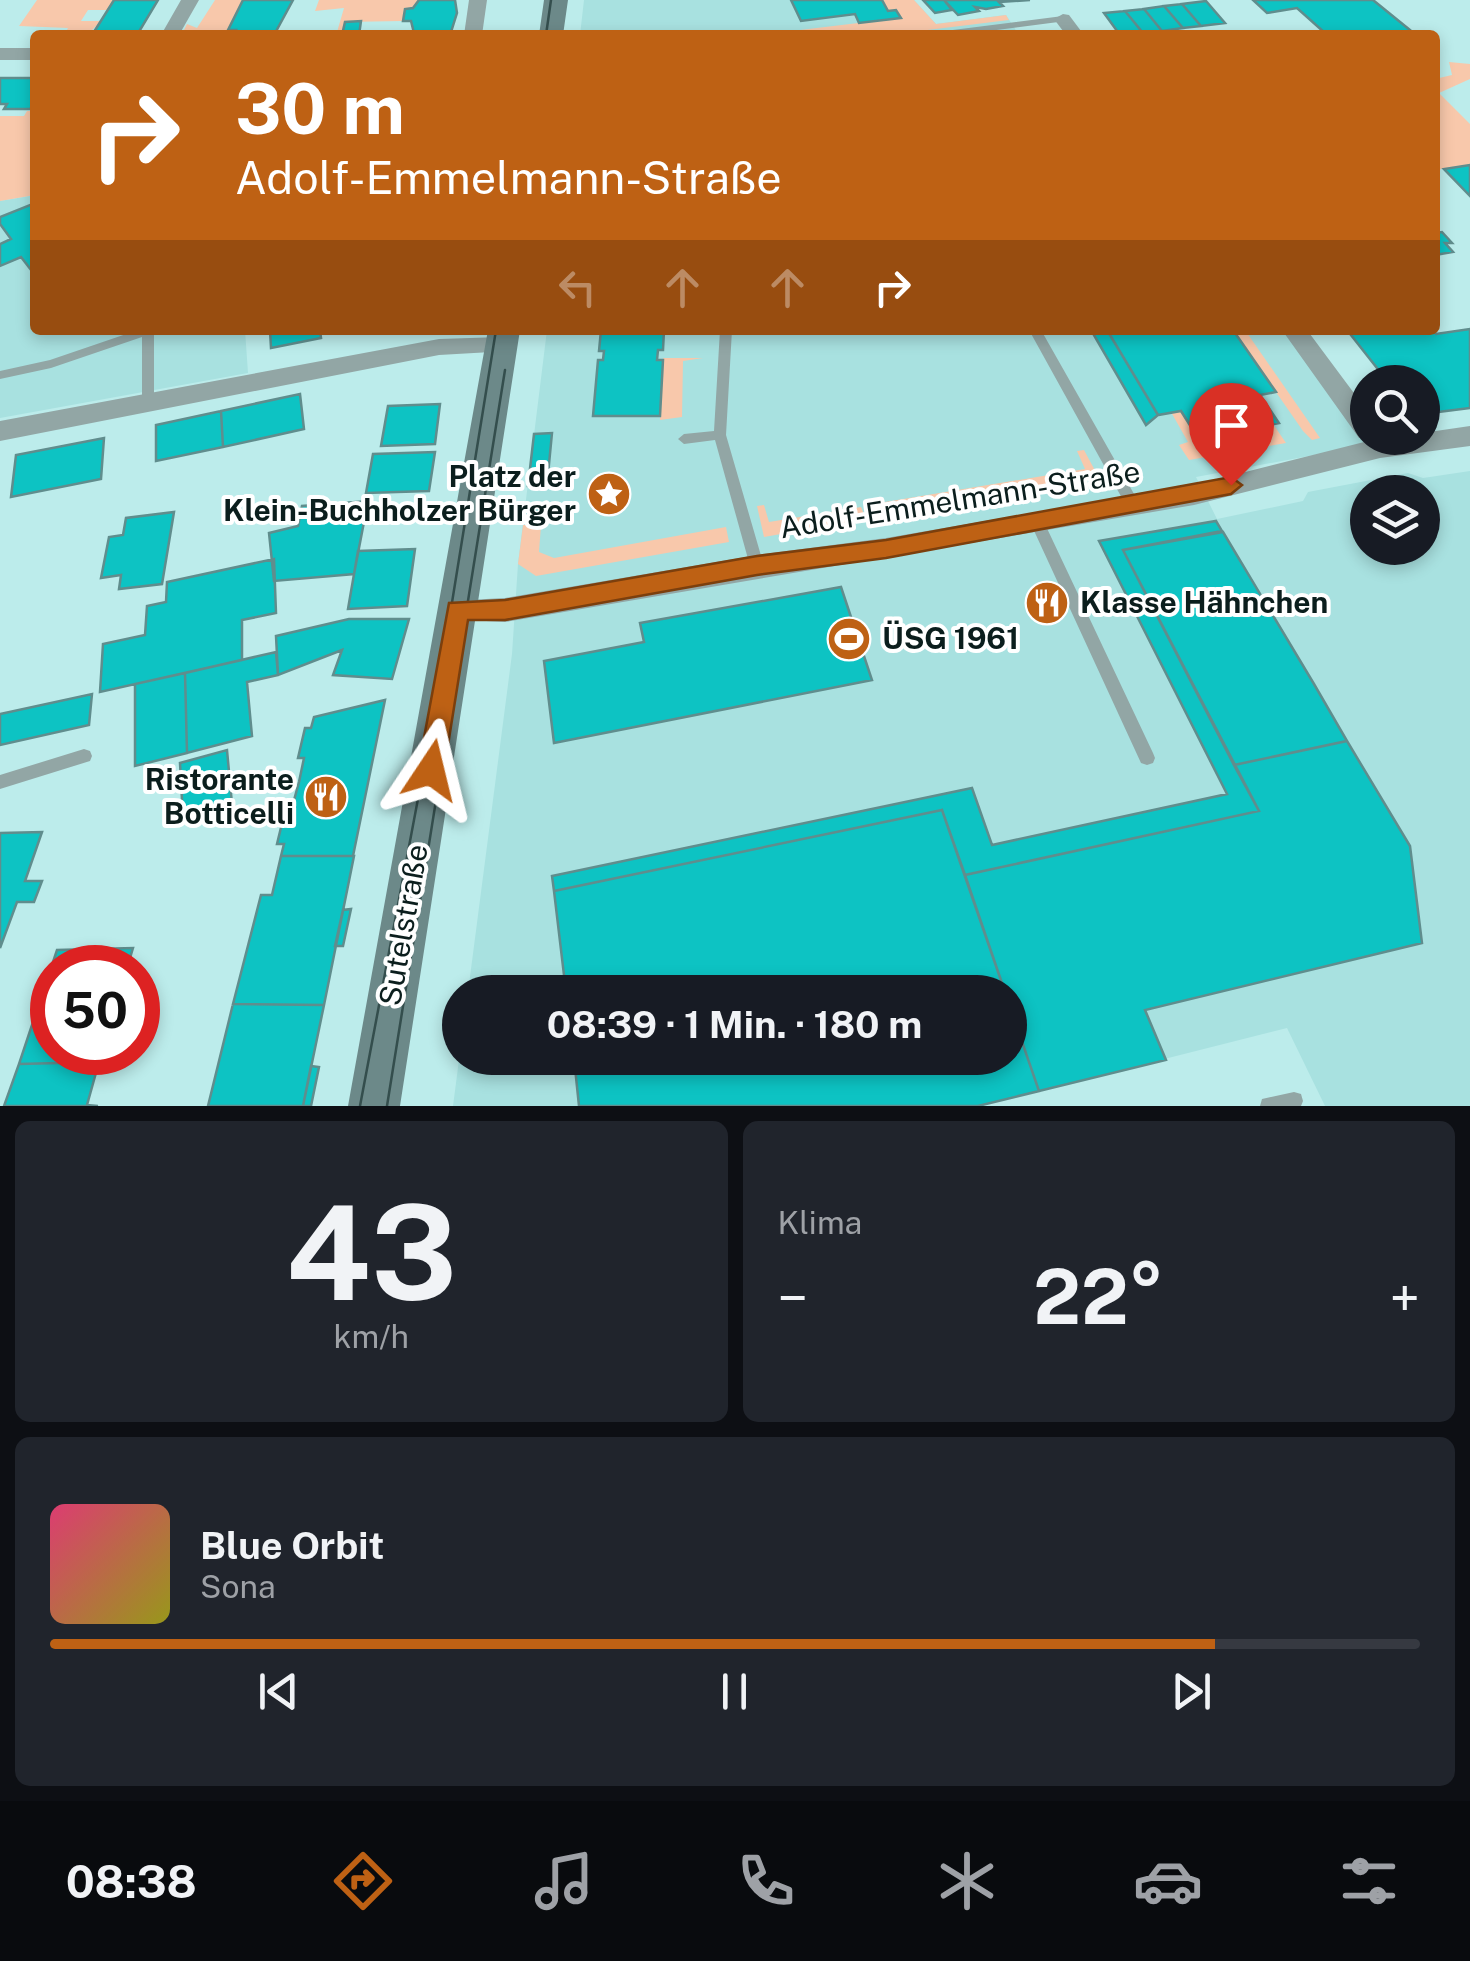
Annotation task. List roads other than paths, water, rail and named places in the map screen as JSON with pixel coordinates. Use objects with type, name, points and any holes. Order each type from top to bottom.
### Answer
[{"type":"main road","points":[[552,30],[556,0]]},
{"type":"main road","name":"Sutelstraße","points":[[383,1095],[503,338]]},
{"type":"street","points":[[173,30],[190,0]]},
{"type":"street","points":[[475,30],[478,0]]},
{"type":"street","points":[[0,54],[30,54]]},
{"type":"street","points":[[1298,335],[1350,407]]},
{"type":"street","points":[[0,431],[503,338]]},
{"type":"street","name":"Adolf-Emmelmann-Straße","points":[[1440,437],[1470,436]]},
{"type":"street","name":"Adolf-Emmelmann-Straße","points":[[458,610],[505,610],[757,566],[886,549],[1194,494],[1350,446]]},
{"type":"lane","points":[[1020,30],[1069,27]]},
{"type":"lane","points":[[0,375],[51,364],[134,335]]},
{"type":"lane","points":[[148,335],[148,404]]},
{"type":"lane","points":[[726,335],[720,434],[757,566]]},
{"type":"lane","points":[[1038,335],[1133,505]]},
{"type":"lane","points":[[684,439],[720,434]]},
{"type":"lane","points":[[1037,522],[1148,758]]},
{"type":"lane","points":[[0,782],[84,756]]},
{"type":"lane","points":[[1268,1106],[1294,1101]]},
{"type":"tram line","points":[[547,30],[551,0]]},
{"type":"tram line","points":[[360,1106],[434,714],[495,335]]},
{"type":"tram line","points":[[387,1106],[505,370]]},
{"type":"place","name":"Platz der Klein-Buchholzer Bürger","points":[[609,494]]},
{"type":"place","name":"Klasse Hähnchen","points":[[1047,603]]},
{"type":"place","name":"ÜSG 1961","points":[[849,639]]},
{"type":"place","name":"Ristorante Botticelli","points":[[326,797]]}]
